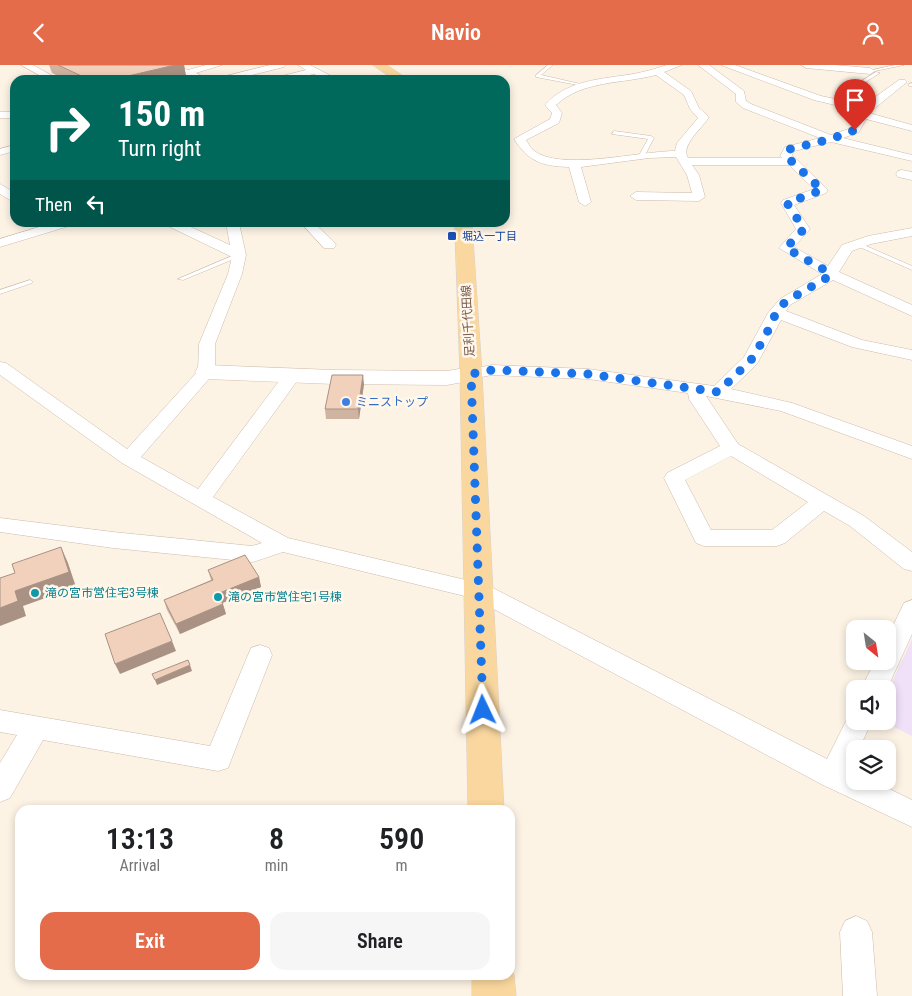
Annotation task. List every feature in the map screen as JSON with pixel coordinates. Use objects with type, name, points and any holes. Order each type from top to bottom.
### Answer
[{"type":"main road","points":[[379,65],[395,75]]},
{"type":"main road","name":"足利千代田線","points":[[463,227],[471,374],[486,805]]},
{"type":"main road","points":[[493,980],[494,996]]},
{"type":"street","points":[[26,65],[45,75]]},
{"type":"street","points":[[168,65],[191,75]]},
{"type":"street","points":[[186,73],[217,65]]},
{"type":"street","points":[[241,75],[281,65]]},
{"type":"street","points":[[303,65],[322,75]]},
{"type":"street","points":[[510,139],[520,139],[555,121],[558,117],[557,113],[550,105],[583,85],[644,75],[677,65]]},
{"type":"street","points":[[703,65],[741,93],[742,102],[747,106],[831,139],[912,157]]},
{"type":"street","points":[[726,65],[818,98],[912,128]]},
{"type":"street","points":[[806,65],[874,72]]},
{"type":"street","points":[[856,65],[909,84]]},
{"type":"street","points":[[297,75],[313,71]]},
{"type":"street","points":[[636,196],[699,197],[693,175],[682,158],[681,145],[704,117],[696,109],[688,93],[657,71]]},
{"type":"street","points":[[909,84],[864,112],[855,130],[831,139],[790,149],[786,156],[822,190],[787,203],[804,229],[786,248],[830,273],[912,311]]},
{"type":"street","points":[[520,139],[528,153],[548,161],[574,163],[608,162],[641,157],[793,162]]},
{"type":"street","points":[[574,163],[586,202]]},
{"type":"street","points":[[0,243],[47,227]]},
{"type":"street","points":[[181,227],[239,255]]},
{"type":"street","points":[[129,459],[206,372],[207,344],[235,274],[239,255],[234,227]]},
{"type":"street","points":[[311,227],[329,245]]},
{"type":"street","points":[[718,392],[751,360],[765,337],[776,313],[785,302],[828,277],[847,248],[868,240],[912,232]]},
{"type":"street","points":[[776,313],[858,344],[912,355]]},
{"type":"street","points":[[0,367],[129,459],[282,544],[479,591],[833,776],[912,814]]},
{"type":"street","points":[[206,372],[291,377],[448,377],[492,370],[588,374],[718,392],[786,407],[912,453]]},
{"type":"street","points":[[202,499],[291,377]]},
{"type":"street","points":[[696,389],[698,399],[731,448],[857,521],[912,563]]},
{"type":"street","points":[[731,448],[674,478],[704,538],[777,538],[823,501]]},
{"type":"street","points":[[0,525],[123,541],[254,554],[282,544]]},
{"type":"street","points":[[896,642],[912,609]]},
{"type":"street","points":[[0,721],[218,759],[260,655]]},
{"type":"street","points":[[0,789],[36,727]]},
{"type":"street","points":[[833,776],[855,730]]},
{"type":"street","points":[[856,932],[860,996]]},
{"type":"lane","points":[[551,65],[538,76],[583,85]]},
{"type":"lane","points":[[857,85],[874,72],[902,65]]},
{"type":"lane","points":[[614,133],[651,138],[641,157]]},
{"type":"lane","points":[[857,244],[912,268]]},
{"type":"lane","points":[[181,279],[239,255]]},
{"type":"lane","points":[[0,293],[30,282]]},
{"type":"shaded area","points":[[912,639],[912,736],[896,728],[896,680],[893,680]]},
{"type":"building","points":[[58,65],[175,65],[132,75],[79,75]]},
{"type":"building","name":"ミニストップ","points":[[332,375],[363,375],[358,409],[325,409]]},
{"type":"building","points":[[61,547],[69,572],[15,591],[18,601],[0,608],[0,578],[15,573],[12,564]]},
{"type":"building","points":[[245,555],[259,577],[217,594],[223,604],[176,624],[164,600],[213,580],[208,570]]},
{"type":"building","points":[[160,613],[172,641],[115,664],[105,634]]},
{"type":"building","points":[[188,660],[190,665],[155,680],[152,674]]},
{"type":"place","name":"堀込一丁目","points":[[452,236]]},
{"type":"place","name":"ミニストップ","points":[[346,402]]},
{"type":"place","name":"滝の宮市営住宅3号棟","points":[[35,593]]},
{"type":"place","name":"滝の宮市営住宅1号棟","points":[[218,597]]},
{"type":"route","points":[[483,710],[471,374],[492,370],[588,374],[718,392],[751,360],[765,337],[776,313],[785,302],[828,277],[830,273],[786,248],[804,229],[787,203],[822,190],[786,156],[790,149],[807,143],[831,139],[855,130]]}]
